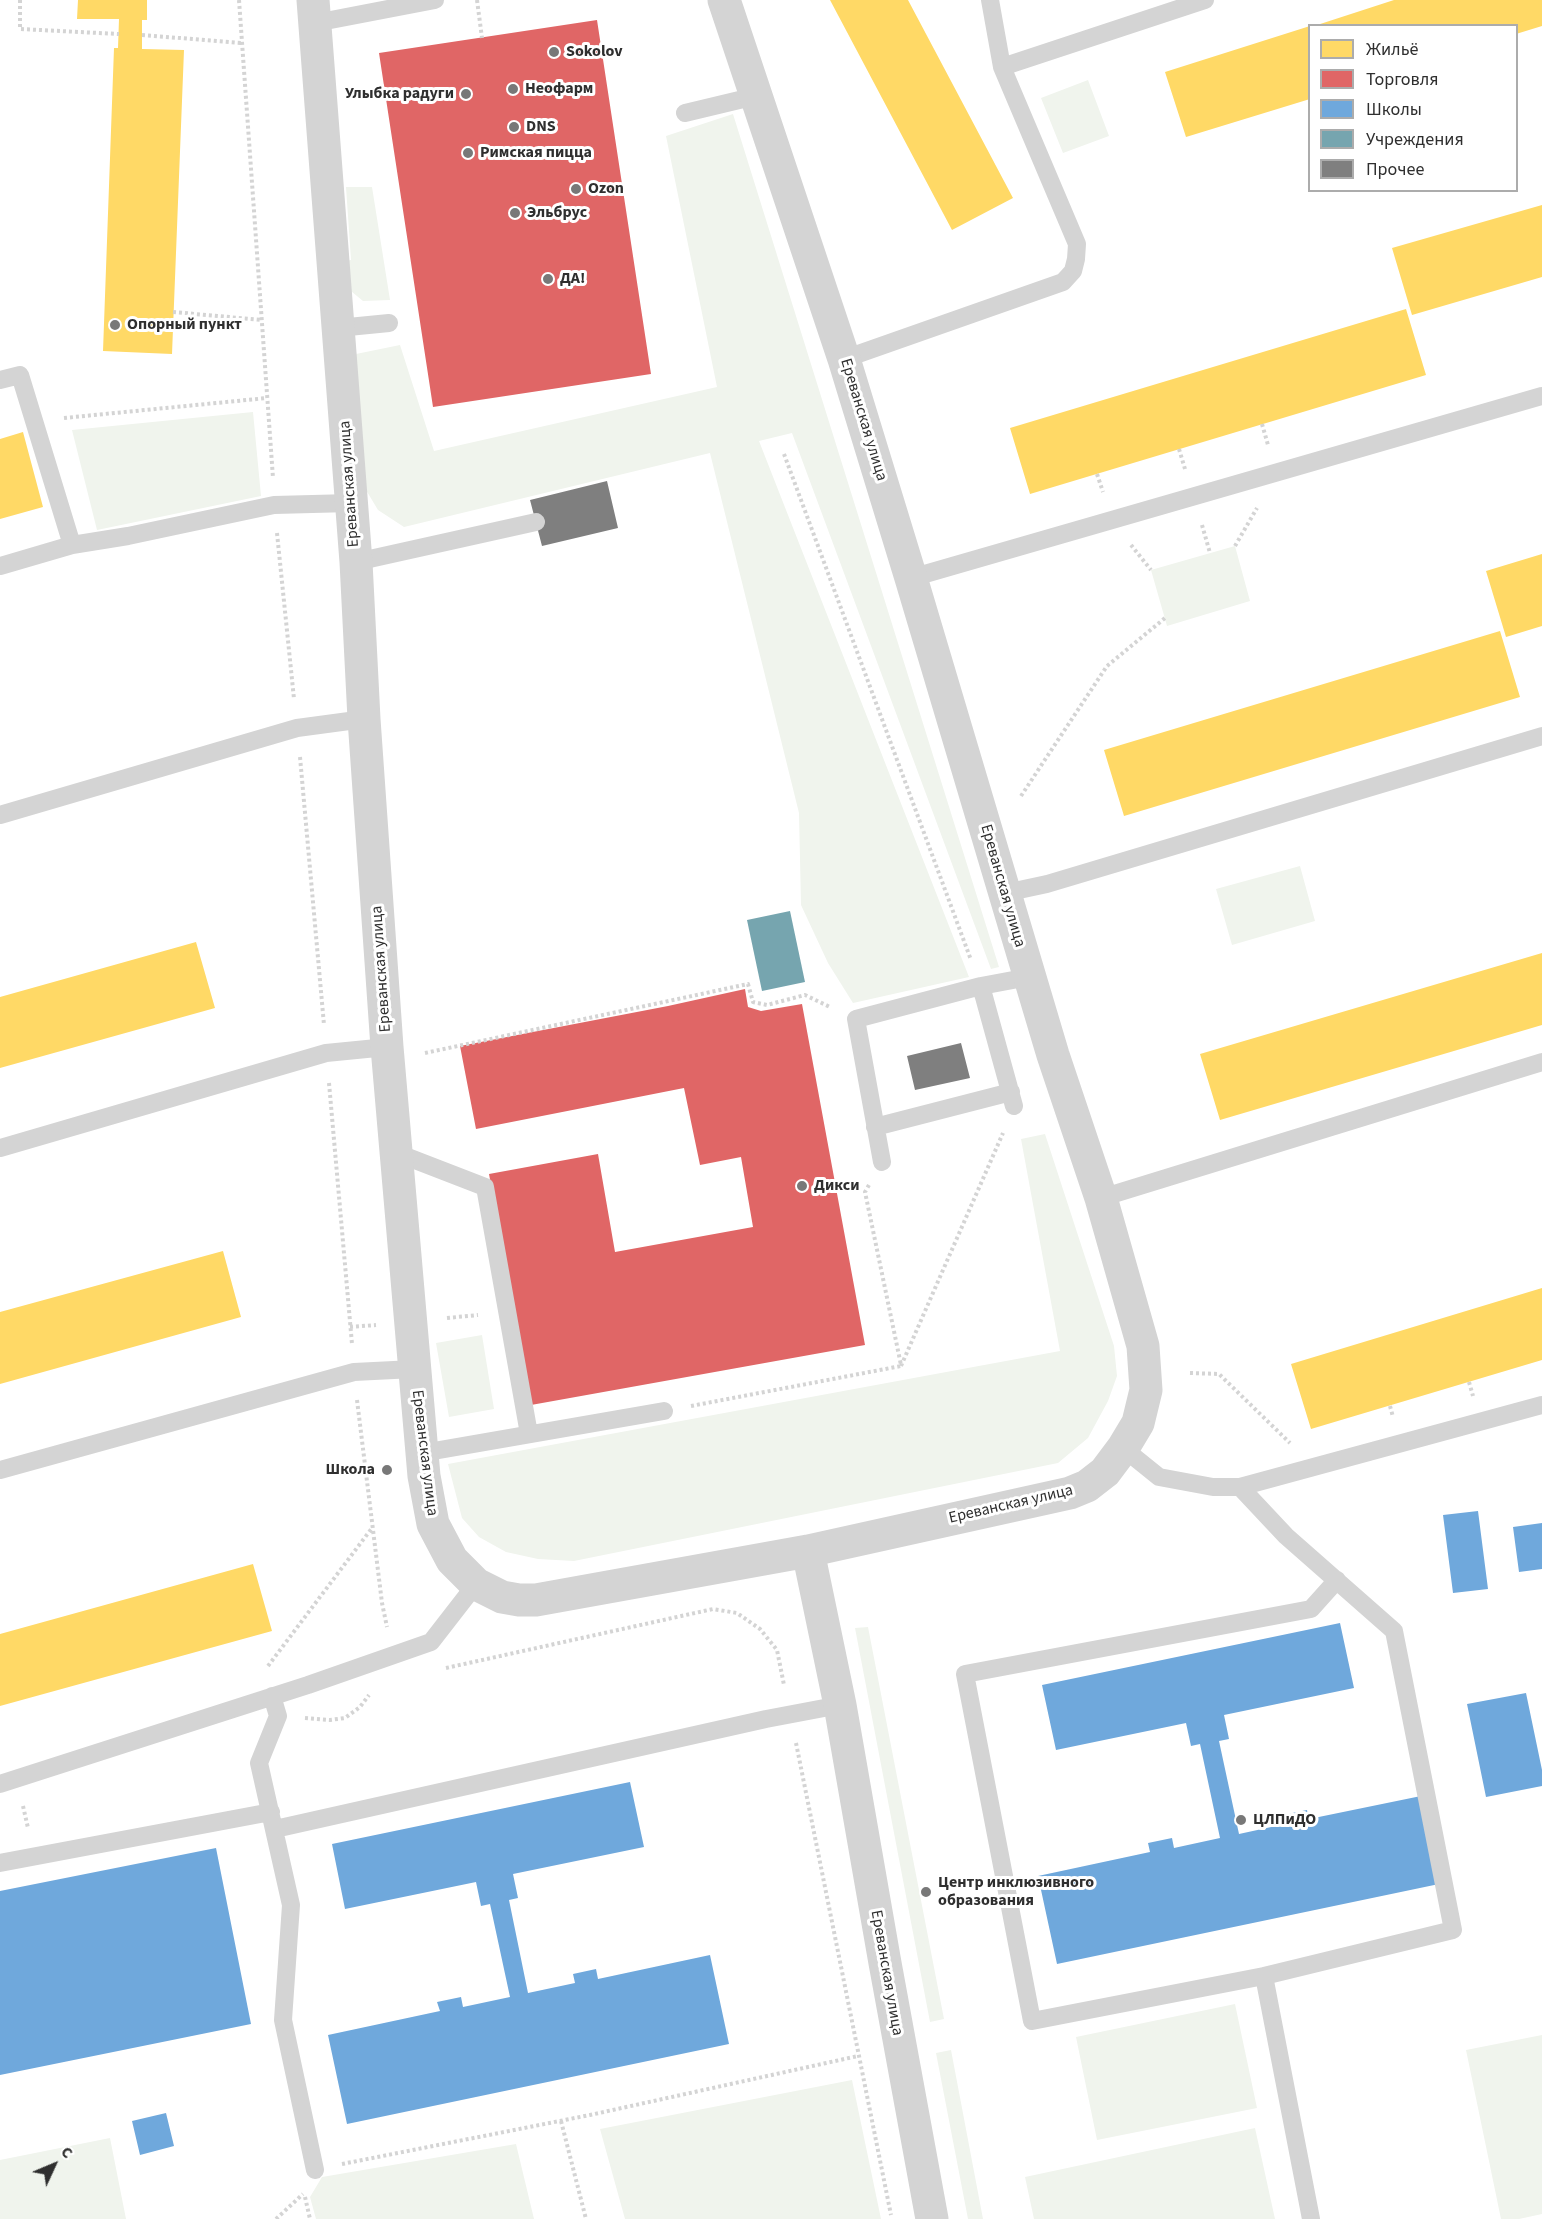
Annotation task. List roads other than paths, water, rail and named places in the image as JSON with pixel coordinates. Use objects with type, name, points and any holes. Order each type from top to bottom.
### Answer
[{"type":"street","name":"Ереванская улица","points":[[314,12],[356,562],[364,719],[388,1054],[424,1476],[433,1524],[452,1560],[476,1584],[502,1597],[536,1600],[808,1551],[1070,1494],[1087,1486],[1105,1472],[1123,1449],[1138,1423],[1146,1390],[1143,1346],[1101,1198],[1053,1055],[844,359],[724,0]]},
{"type":"street","name":"Ереванская улица","points":[[808,1551],[840,1705],[932,2219]]},
{"type":"lane","points":[[314,12],[435,0]]},
{"type":"lane","points":[[844,359],[1063,282],[1073,271],[1077,244],[1002,67],[990,0]]},
{"type":"lane","points":[[1002,67],[1205,0]]},
{"type":"lane","points":[[685,113],[756,96]]},
{"type":"lane","points":[[338,328],[389,323]]},
{"type":"lane","points":[[0,380],[20,375],[72,545]]},
{"type":"lane","points":[[911,578],[1542,396]]},
{"type":"lane","points":[[0,566],[72,545],[128,536],[274,505],[351,503]]},
{"type":"lane","points":[[356,562],[536,522]]},
{"type":"lane","points":[[0,815],[297,728],[364,719]]},
{"type":"lane","points":[[1005,893],[1047,884],[1542,736]]},
{"type":"lane","points":[[882,1162],[856,1019],[981,986],[1029,976]]},
{"type":"lane","points":[[875,1127],[1013,1099],[981,986]]},
{"type":"lane","points":[[0,1148],[326,1053],[388,1054]]},
{"type":"lane","points":[[1101,1198],[1542,1062]]},
{"type":"lane","points":[[397,1153],[485,1187],[530,1434]]},
{"type":"lane","points":[[0,1470],[354,1372],[414,1369]]},
{"type":"lane","points":[[1123,1449],[1159,1477],[1213,1487],[1240,1487],[1542,1405]]},
{"type":"lane","points":[[422,1453],[664,1411]]},
{"type":"lane","points":[[1240,1487],[1286,1536],[1337,1580],[1394,1631],[1453,1930],[1264,1976],[1032,2022],[965,1674],[1311,1609],[1337,1580]]},
{"type":"lane","points":[[0,1784],[237,1708],[431,1642],[476,1584]]},
{"type":"lane","points":[[272,1696],[278,1716],[259,1763],[291,1905],[283,2020],[315,2170]]},
{"type":"lane","points":[[0,1863],[273,1821],[840,1705]]},
{"type":"lane","points":[[1264,1976],[1311,2219]]},
{"type":"place","name":"Sokolov","points":[[554,52]]},
{"type":"place","name":"Неофарм","points":[[513,89]]},
{"type":"place","name":"Улыбка радуги","points":[[466,94]]},
{"type":"place","name":"DNS","points":[[514,127]]},
{"type":"place","name":"Римская пицца","points":[[468,153]]},
{"type":"place","name":"Ozon","points":[[576,189]]},
{"type":"place","name":"Эльбрус","points":[[515,213]]},
{"type":"place","name":"ДА!","points":[[548,279]]},
{"type":"place","name":"Опорный пункт","points":[[115,325]]},
{"type":"place","name":"Дикси","points":[[802,1186]]},
{"type":"place","name":"Школа","points":[[387,1470]]},
{"type":"place","name":"ЦЛПиДО","points":[[1241,1820]]},
{"type":"place","name":"Центр инклюзивного образования","points":[[926,1892]]}]
